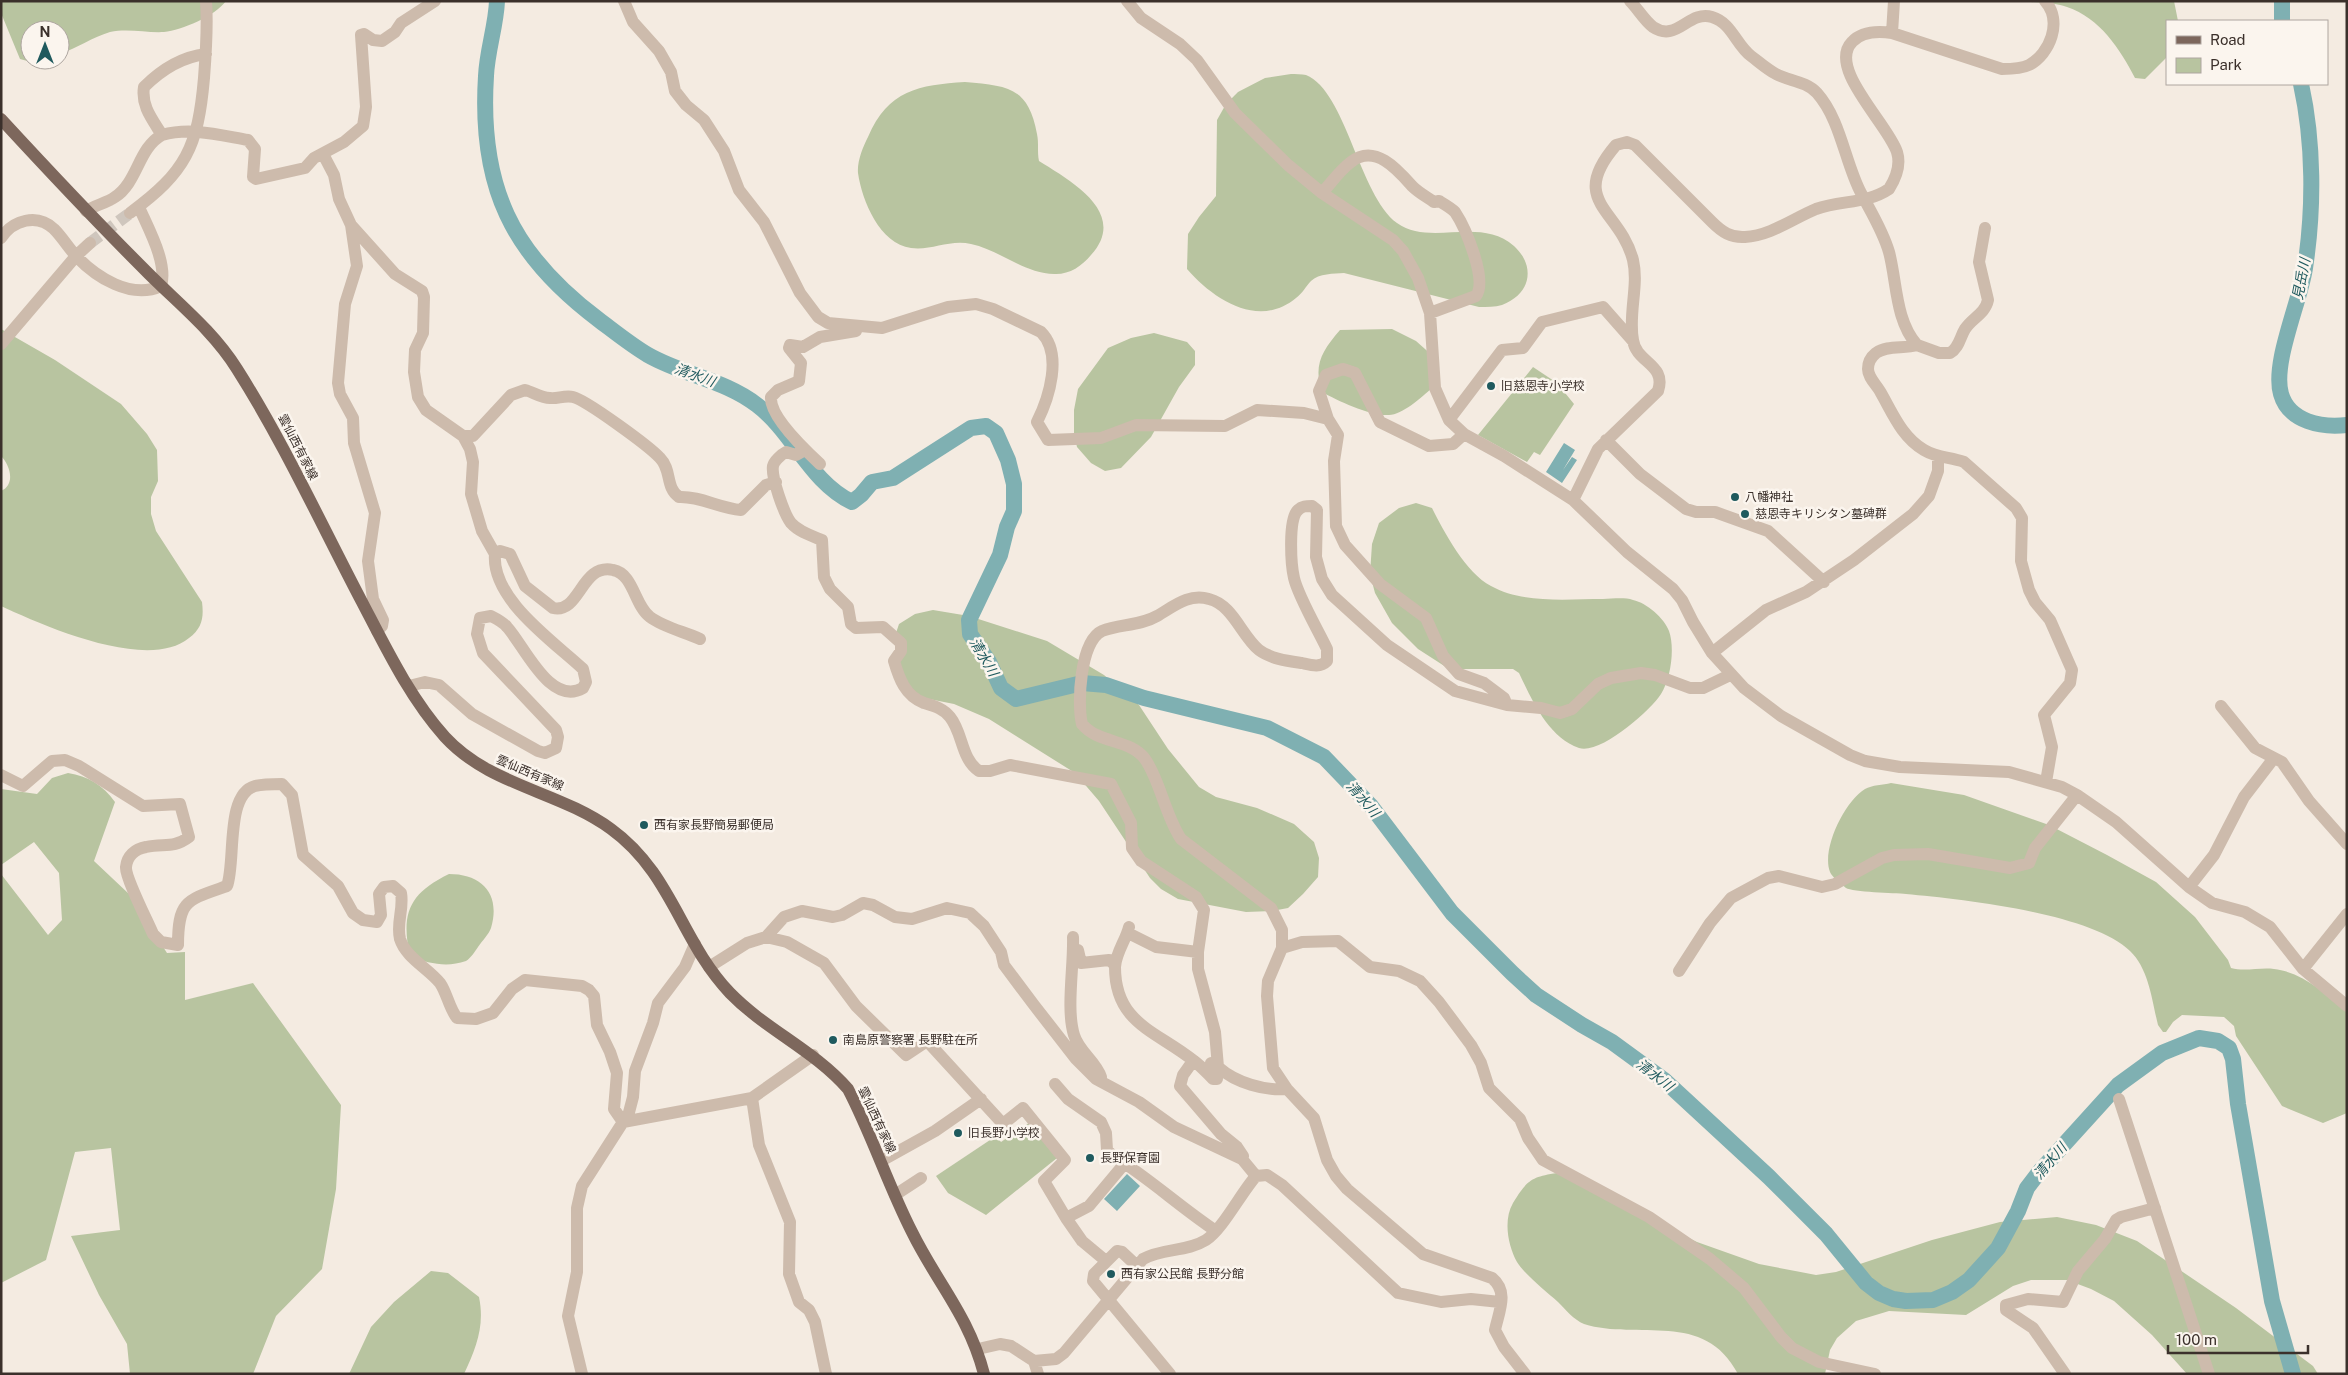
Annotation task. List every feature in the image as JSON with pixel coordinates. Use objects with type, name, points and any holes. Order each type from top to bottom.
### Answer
[{"type":"main road","name":"雲仙西有家線","points":[[1,119],[86,211],[208,331],[234,364],[262,409],[377,631],[409,686],[444,735],[461,752],[502,778],[577,808],[612,829],[633,847],[651,866],[709,967],[731,994],[757,1016],[813,1055],[833,1072],[848,1089],[912,1233],[969,1327],[978,1349],[984,1374]]},
{"type":"street","points":[[1,238],[7,229],[27,220],[37,220],[54,229],[74,258],[112,284],[142,290],[153,290],[161,286],[162,270],[156,245],[134,210],[159,192],[176,173],[192,147],[197,131],[206,54],[206,1]]},
{"type":"street","points":[[86,211],[115,197],[132,177],[145,151],[153,140],[162,135],[183,131],[197,131],[248,140],[255,149],[252,171],[253,177],[256,179],[299,171],[314,158],[344,142],[363,126],[366,107],[361,35],[364,34],[373,40],[382,41],[395,32],[400,23],[435,1]]},
{"type":"street","points":[[624,1],[633,22],[659,51],[671,72],[676,91],[686,105],[704,120],[724,151],[739,190],[764,222],[812,312],[828,323],[882,328]]},
{"type":"street","points":[[1126,1],[1141,18],[1180,44],[1197,60],[1235,113],[1258,137],[1322,193],[1375,227],[1403,251],[1418,278],[1430,313],[1435,388],[1449,420],[1464,434],[1504,456],[1573,500],[1627,552],[1673,589],[1682,600],[1692,622],[1712,653],[1730,674],[1761,703],[1781,716],[1865,761],[1900,767],[1993,770],[2046,782],[2077,795],[2116,822],[2189,887],[2212,903],[2245,912],[2265,922],[2303,969],[2347,1006]]},
{"type":"street","points":[[1630,1],[1652,26],[1666,31],[1678,30],[1695,17],[1711,17],[1718,20],[1727,26],[1750,56],[1777,75],[1810,87],[1816,92],[1843,142],[1861,193],[1866,200],[1888,252],[1898,305],[1917,345]]},
{"type":"street","points":[[1892,33],[1894,1]]},
{"type":"street","points":[[1633,341],[1633,261],[1630,250],[1598,196],[1594,182],[1596,175],[1616,145],[1627,142],[1635,145],[1722,232],[1734,237],[1761,234],[1818,208],[1866,200],[1889,189],[1897,171],[1898,153],[1850,76],[1844,58],[1846,50],[1855,38],[1874,32],[1892,33],[2002,69],[2015,69],[2028,66],[2048,48],[2054,18],[2046,1]]},
{"type":"street","points":[[162,135],[147,112],[143,96],[144,87],[173,63],[194,55],[206,54]]},
{"type":"street","points":[[324,154],[334,175],[339,198],[351,225],[358,266],[345,304],[338,383],[340,394],[353,418],[354,443],[374,513],[368,561],[373,599],[384,620],[382,626],[377,631]]},
{"type":"street","points":[[1322,193],[1350,162],[1363,157],[1380,158],[1394,165],[1418,191],[1434,202],[1439,201],[1454,211],[1473,253],[1480,280],[1479,292],[1476,296],[1430,313]]},
{"type":"street","points":[[351,225],[395,274],[422,291],[423,333],[415,350],[414,372],[418,397],[426,410],[463,436],[470,449],[473,462],[471,494],[482,531],[495,554],[496,569],[510,600],[586,674],[583,688],[570,692],[561,690],[536,669],[508,628],[491,616],[480,618],[477,634],[483,653],[556,730],[558,736],[556,748],[545,753],[538,751],[472,714],[439,685],[425,682],[409,686]]},
{"type":"street","points":[[1984,228],[1979,255],[1988,300],[1986,307],[1966,328],[1957,348],[1950,353],[1939,353],[1917,345],[1885,349],[1872,357],[1868,370],[1897,423],[1923,450],[1938,457],[1954,458],[1964,462],[2016,508],[2022,518],[2021,561],[2029,590],[2035,602],[2050,620],[2072,670],[2070,683],[2044,715],[2052,747],[2046,782]]},
{"type":"street","points":[[1,344],[74,258],[90,243]]},
{"type":"street","points":[[820,464],[801,452],[772,409],[771,402],[774,392],[795,384],[800,376],[801,364],[789,348],[790,344],[803,346],[820,337],[848,330],[874,332],[948,307],[976,304],[994,309],[1041,332],[1046,337],[1050,350],[1052,385],[1036,422],[1048,440],[1101,438],[1136,425],[1225,426],[1257,410],[1304,413],[1328,419]]},
{"type":"street","points":[[1449,420],[1502,350],[1523,348],[1542,322],[1603,307],[1633,341],[1637,351],[1657,371],[1660,384],[1658,391],[1606,440],[1592,458],[1573,500]]},
{"type":"street","points":[[1464,434],[1453,444],[1428,446],[1380,422],[1355,373],[1343,369],[1326,375],[1319,391],[1328,419],[1338,435],[1334,462],[1336,526],[1345,545],[1380,584],[1426,618],[1443,656],[1459,674],[1484,683],[1504,698],[1507,706]]},
{"type":"street","points":[[463,436],[473,436],[511,395],[525,390],[549,398],[574,397],[608,418],[662,459],[669,474],[672,492],[679,498],[692,497],[727,509],[741,510],[766,485],[776,482]]},
{"type":"street","points":[[1606,440],[1640,474],[1686,509],[1696,512],[1715,512],[1768,531],[1824,582]]},
{"type":"street","points":[[801,452],[786,452],[775,463],[773,469],[776,482],[785,512],[792,523],[801,531],[822,540],[824,577],[830,588],[848,607],[851,624],[856,628],[883,627],[901,643],[901,651],[894,661],[902,686],[921,702],[939,707],[951,718],[968,761],[974,768],[979,771],[990,771],[1010,765],[1111,784],[1131,823],[1132,848],[1141,861],[1196,897],[1204,910],[1198,952],[1198,969],[1215,1032],[1218,1067],[1225,1074],[1268,1091],[1288,1089]]},
{"type":"street","points":[[1712,653],[1766,610],[1824,582],[1888,536],[1914,514],[1929,496],[1938,471],[1938,457]]},
{"type":"street","points":[[1525,1374],[1504,1347],[1495,1330],[1503,1293],[1500,1285],[1492,1278],[1423,1254],[1348,1189],[1336,1176],[1327,1160],[1314,1118],[1288,1089],[1273,1068],[1266,996],[1268,981],[1282,948],[1282,930],[1271,908],[1182,839],[1172,826],[1146,759],[1133,749],[1087,730],[1082,724],[1079,701],[1082,676],[1090,642],[1101,632],[1144,622],[1177,603],[1197,597],[1208,598],[1224,606],[1258,649],[1280,660],[1317,666],[1324,664],[1327,661],[1327,649],[1294,580],[1292,561],[1292,523],[1296,511],[1304,506],[1312,506],[1317,510],[1316,557],[1322,579],[1332,595],[1387,645],[1456,691],[1507,706],[1541,708],[1560,713],[1572,709],[1598,684],[1611,678],[1641,673],[1655,675],[1690,688],[1703,688],[1730,674]]},
{"type":"street","points":[[495,554],[500,551],[510,554],[525,586],[553,608],[558,609],[568,605],[591,575],[598,570],[606,569],[621,572],[650,618],[700,639]]},
{"type":"street","points":[[2221,706],[2255,748],[2282,762],[2309,801],[2347,844]]},
{"type":"street","points":[[2189,887],[2214,855],[2244,797],[2274,758]]},
{"type":"street","points":[[1,775],[23,786],[52,761],[65,760],[79,766],[143,806],[180,804],[189,837],[178,845],[146,847],[136,851],[129,856],[125,868],[153,934],[161,942],[178,945],[178,921],[183,907],[192,900],[227,886],[231,875],[234,827],[239,798],[245,791],[255,786],[282,784],[292,795],[303,855],[338,886],[353,913],[363,920],[377,922],[381,915],[379,894],[384,887],[393,886],[401,893],[403,904],[398,926],[401,941],[414,959],[440,984],[457,1018],[476,1019],[493,1013],[512,989],[525,980],[582,986],[589,990],[594,996],[597,1025],[610,1052],[617,1073],[614,1109],[625,1121]]},
{"type":"street","points":[[1679,971],[1710,923],[1731,898],[1768,878],[1779,876],[1822,887],[1835,884],[1882,858],[1894,855],[1928,854],[2010,868],[2028,863],[2035,848],[2077,795]]},
{"type":"street","points":[[709,967],[740,947],[766,937],[784,917],[802,911],[833,916],[842,915],[863,903],[873,905],[895,917],[912,918],[947,908],[970,913],[984,926],[1001,952],[1004,965],[1076,1059],[1096,1079],[1139,1102],[1174,1126],[1242,1159],[1256,1176]]},
{"type":"street","points":[[2303,969],[2347,914]]},
{"type":"street","points":[[1198,952],[1156,947],[1128,930],[1118,952],[1115,966],[1117,986],[1123,1005],[1133,1019],[1193,1060],[1213,1080],[1217,1079],[1210,1065],[1216,1053]]},
{"type":"street","points":[[766,937],[787,942],[824,962],[856,1006],[906,1055],[927,1041],[1002,1124],[1023,1108],[1064,1160],[1044,1181],[1082,1242],[1106,1261]]},
{"type":"street","points":[[1282,948],[1302,942],[1338,941],[1370,967],[1399,971],[1420,981],[1439,1002],[1471,1045],[1481,1062],[1489,1088],[1520,1119],[1528,1138],[1543,1160],[1648,1217],[1702,1254],[1744,1288],[1780,1337],[1792,1348],[1819,1362],[1875,1374]]},
{"type":"street","points":[[1104,1084],[1100,1072],[1080,1049],[1074,1034],[1071,1016],[1073,942],[1078,947],[1081,963],[1109,960],[1115,966]]},
{"type":"street","points":[[582,1374],[568,1316],[577,1272],[578,1208],[582,1186],[625,1121],[632,1103],[635,1071],[653,1023],[658,1003],[685,968],[695,944]]},
{"type":"street","points":[[625,1121],[752,1098],[813,1055]]},
{"type":"street","points":[[1193,1060],[1183,1075],[1180,1086],[1221,1134],[1237,1147],[1243,1156],[1242,1159]]},
{"type":"street","points":[[1056,1084],[1068,1099],[1100,1122],[1106,1133],[1108,1150],[1216,1231]]},
{"type":"street","points":[[752,1098],[759,1145],[790,1222],[789,1274],[798,1302],[809,1310],[816,1322],[826,1374]]},
{"type":"street","points":[[881,1161],[935,1131],[981,1099]]},
{"type":"street","points":[[2118,1099],[2210,1374]]},
{"type":"street","points":[[1066,1218],[1089,1206],[1125,1163]]},
{"type":"street","points":[[978,1349],[1000,1344],[1011,1346],[1034,1361],[1056,1359],[1064,1353],[1137,1266],[1151,1254],[1196,1245],[1207,1240],[1216,1231],[1243,1190],[1256,1176],[1267,1175],[1282,1185],[1398,1293],[1441,1302],[1471,1299],[1500,1302]]},
{"type":"street","points":[[895,1194],[922,1178]]},
{"type":"street","points":[[2065,1374],[2033,1328],[2010,1314],[2006,1310],[2006,1306],[2028,1299],[2064,1302],[2078,1271],[2105,1239],[2116,1220],[2155,1208]]},
{"type":"street","points":[[1137,1266],[1120,1251],[1114,1252],[1094,1274],[1093,1281],[1170,1374]]},
{"type":"street","points":[[1034,1361],[1038,1374]]},
{"type":"green space","points":[[1,1],[226,1],[221,7],[206,17],[171,31],[124,30],[110,32],[70,50],[70,20],[20,20],[20,59],[1,13]]},
{"type":"green space","points":[[2021,1],[2174,1],[2178,20],[2166,20],[2166,58],[2145,79],[2135,78],[2116,46],[2099,27],[2079,12],[2051,3]]},
{"type":"green space","points":[[1291,74],[1306,75],[1320,85],[1332,101],[1372,190],[1384,209],[1397,223],[1410,230],[1424,232],[1471,232],[1501,237],[1514,246],[1521,254],[1528,271],[1524,287],[1519,294],[1502,305],[1479,307],[1344,273],[1327,274],[1314,278],[1298,296],[1282,307],[1267,311],[1252,311],[1224,300],[1198,280],[1187,269],[1188,234],[1216,196],[1217,120],[1226,104],[1238,92],[1265,78]]},
{"type":"green space","points":[[965,82],[1004,88],[1021,98],[1028,106],[1033,118],[1038,137],[1039,161],[1080,188],[1100,212],[1103,225],[1101,240],[1091,255],[1080,266],[1061,274],[1045,273],[1034,271],[992,251],[971,244],[956,243],[926,248],[911,248],[900,245],[890,239],[874,220],[860,184],[858,168],[862,150],[876,121],[885,109],[907,93],[933,85]]},
{"type":"green space","points":[[1,329],[55,360],[121,404],[147,434],[157,450],[158,481],[151,497],[151,514],[156,531],[202,602],[203,613],[201,622],[197,630],[189,638],[171,647],[148,650],[123,648],[69,634],[1,606],[1,491],[9,484],[10,474],[7,464],[1,456]]},
{"type":"green space","points":[[1392,329],[1416,341],[1434,357],[1432,388],[1406,409],[1389,415],[1364,411],[1322,392],[1318,374],[1321,359],[1328,345],[1340,330]]},
{"type":"green space","points":[[1154,333],[1187,342],[1195,351],[1195,365],[1179,387],[1151,437],[1121,468],[1105,471],[1091,463],[1077,447],[1074,434],[1074,410],[1078,389],[1108,348],[1131,338]]},
{"type":"green space","points":[[1533,367],[1557,383],[1574,404],[1540,455],[1534,452],[1527,462],[1478,435]]},
{"type":"green space","points":[[1416,503],[1432,508],[1449,540],[1473,572],[1491,586],[1504,592],[1531,598],[1560,600],[1629,599],[1644,604],[1667,626],[1671,638],[1670,672],[1661,694],[1646,711],[1624,730],[1599,745],[1579,748],[1568,743],[1550,727],[1536,706],[1519,673],[1513,669],[1449,669],[1418,649],[1392,623],[1375,593],[1370,574],[1372,544],[1379,523],[1399,508]]},
{"type":"green space","points":[[933,610],[969,616],[1047,641],[1104,675],[1139,705],[1168,749],[1199,787],[1216,797],[1257,808],[1294,824],[1314,842],[1319,858],[1318,877],[1288,908],[1272,911],[1246,912],[1178,899],[1161,889],[1150,878],[1099,801],[1075,773],[989,719],[954,704],[919,697],[904,683],[894,639],[899,624],[915,614]]},
{"type":"green space","points":[[68,773],[82,776],[95,782],[115,802],[94,861],[129,894],[167,953],[185,952],[185,1000],[253,983],[341,1105],[336,1189],[322,1269],[276,1316],[253,1374],[130,1374],[127,1344],[99,1295],[71,1236],[120,1230],[111,1148],[75,1152],[46,1260],[1,1283],[1,874],[48,935],[62,920],[59,873],[34,842],[1,865],[1,789],[37,794],[52,778]]},
{"type":"green space","points":[[1891,783],[1964,795],[2049,825],[2156,882],[2195,917],[2228,960],[2231,968],[2284,971],[2304,979],[2322,991],[2347,1012],[2347,1113],[2323,1123],[2282,1106],[2236,1036],[2234,1026],[2224,1017],[2182,1015],[2173,1022],[2166,1032],[2163,1032],[2158,1025],[2149,986],[2142,967],[2130,951],[2111,938],[2086,927],[2024,910],[1959,900],[1846,888],[1831,874],[1828,862],[1832,839],[1837,826],[1857,795],[1865,789]]},
{"type":"green space","points":[[449,874],[471,878],[486,888],[491,896],[493,905],[491,928],[466,961],[451,964],[431,963],[410,957],[407,929],[411,907],[424,889]]},
{"type":"green space","points":[[1029,1123],[1057,1158],[986,1215],[948,1193],[936,1176],[996,1136],[1001,1142]]},
{"type":"green space","points":[[1557,1173],[1697,1242],[1759,1264],[1816,1275],[1836,1272],[1932,1240],[2000,1222],[2057,1217],[2096,1225],[2137,1241],[2236,1308],[2313,1366],[2318,1374],[2187,1374],[2152,1335],[2114,1301],[2091,1289],[2067,1280],[2031,1280],[2013,1286],[1966,1315],[1889,1311],[1856,1321],[1837,1338],[1830,1350],[1825,1374],[1738,1374],[1724,1354],[1707,1341],[1689,1334],[1669,1331],[1605,1328],[1584,1324],[1573,1317],[1525,1272],[1517,1262],[1509,1241],[1507,1225],[1510,1210],[1513,1203],[1530,1181],[1541,1176]]},
{"type":"green space","points":[[431,1271],[448,1273],[479,1297],[481,1308],[480,1327],[464,1374],[349,1374],[371,1327],[394,1302]]},
{"type":"water","points":[[1564,443],[1575,450],[1563,470],[1572,457],[1577,460],[1562,483],[1546,472]]},
{"type":"water","points":[[1127,1174],[1140,1186],[1117,1211],[1104,1199]]},
{"type":"waterway","name":"清水川","points":[[497,1],[486,76],[485,115],[488,151],[495,184],[507,214],[523,243],[543,270],[569,295],[617,334],[648,355],[745,396],[770,416],[824,482],[852,502],[872,482],[893,478],[971,428],[986,426],[996,433],[1008,460],[1014,484],[1014,511],[1007,527],[1000,555],[969,620],[970,634],[989,662],[1001,688],[1016,699],[1082,683],[1106,685],[1144,698],[1267,728],[1324,757],[1371,806],[1452,913],[1512,973],[1536,995],[1612,1042],[1664,1080],[1769,1177],[1826,1234],[1866,1283],[1879,1293],[1893,1299],[1906,1301],[1933,1300],[1952,1292],[1969,1280],[1998,1248],[2018,1211],[2027,1188],[2040,1171],[2118,1085],[2162,1053],[2199,1038],[2218,1041],[2229,1048],[2233,1059],[2238,1104],[2272,1301],[2293,1374]]},
{"type":"waterway","name":"見岳川","points":[[2282,1],[2282,20]]},
{"type":"waterway","name":"見岳川","points":[[2301,85],[2310,153],[2310,223],[2305,268],[2283,349],[2279,381],[2285,403],[2299,417],[2317,424],[2347,425]]},
{"type":"tunnel","points":[[90,243],[130,213]]},
{"type":"place","name":"旧慈恩寺小学校","points":[[1491,386]]},
{"type":"place","name":"八幡神社","points":[[1735,497]]},
{"type":"place","name":"慈恩寺キリシタン墓碑群","points":[[1745,514]]},
{"type":"place","name":"西有家長野簡易郵便局","points":[[644,825]]},
{"type":"place","name":"南島原警察署 長野駐在所","points":[[833,1040]]},
{"type":"place","name":"旧長野小学校","points":[[958,1133]]},
{"type":"place","name":"長野保育園","points":[[1090,1158]]},
{"type":"place","name":"西有家公民館 長野分館","points":[[1111,1274]]}]
